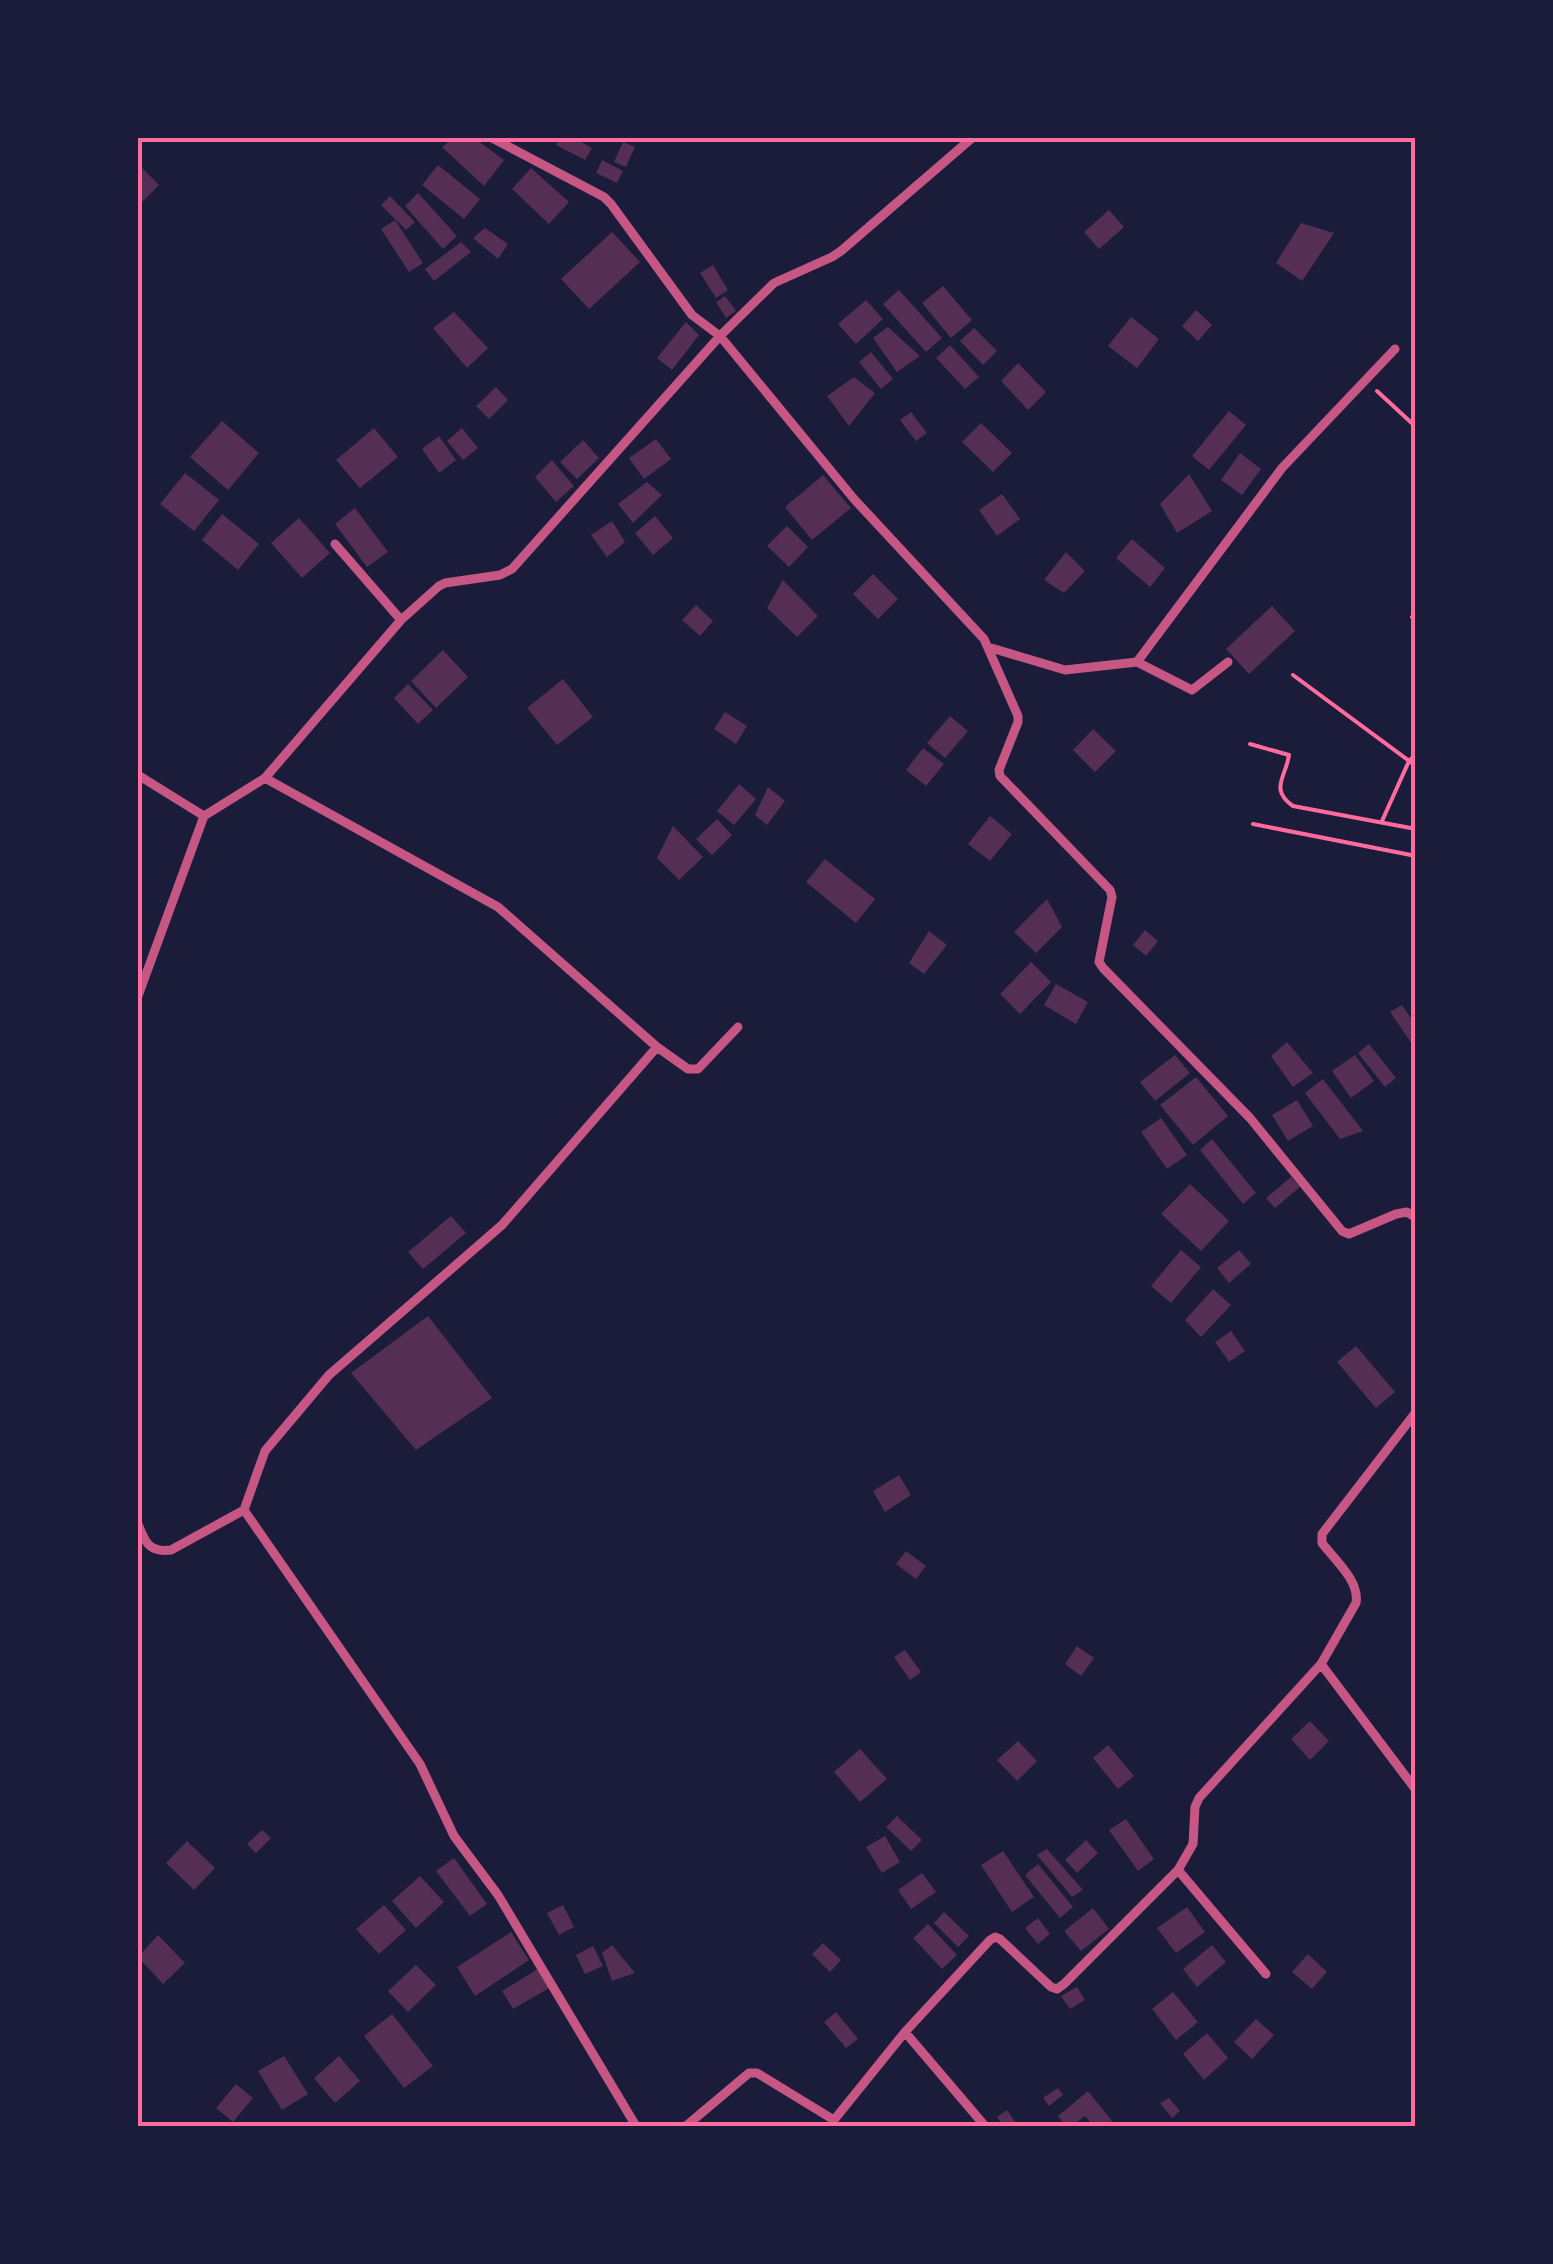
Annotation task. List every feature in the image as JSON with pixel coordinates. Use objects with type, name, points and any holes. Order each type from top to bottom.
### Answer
[{"type":"street","points":[[492,138],[611,204],[692,315],[720,336],[854,499],[984,639],[1018,716],[1000,776],[1110,890],[1100,962],[1103,968],[1250,1118],[1342,1230],[1349,1234],[1408,1212],[1416,1218]]},
{"type":"street","points":[[138,996],[204,816],[265,778],[401,620],[439,586],[500,575],[512,569],[720,336],[774,283],[840,252],[972,138]]},
{"type":"street","points":[[1137,662],[1282,468],[1395,349]]},
{"type":"street","points":[[334,544],[401,620]]},
{"type":"street","points":[[988,647],[1058,670],[1137,662],[1192,690],[1228,662]]},
{"type":"street","points":[[138,774],[204,816]]},
{"type":"street","points":[[265,778],[498,907],[657,1047],[688,1068],[698,1069],[738,1028]]},
{"type":"street","points":[[138,1524],[147,1545],[164,1551],[244,1510],[265,1451],[328,1375],[502,1225],[657,1047]]},
{"type":"street","points":[[686,2126],[748,2073],[756,2073],[836,2123],[905,2032],[995,1937],[1051,1987],[1058,1988],[1178,1870],[1193,1844],[1199,1798],[1321,1664],[1358,1594],[1322,1543],[1322,1534],[1416,1412]]},
{"type":"street","points":[[244,1510],[420,1764],[454,1836],[498,1895],[636,2126]]},
{"type":"street","points":[[1321,1664],[1416,1790]]},
{"type":"street","points":[[1178,1870],[1266,1974]]},
{"type":"street","points":[[905,2032],[985,2126]]},
{"type":"path","points":[[1366,380],[1416,427]]},
{"type":"path","points":[[1293,674],[1416,766]]},
{"type":"path","points":[[1250,744],[1290,755],[1280,791],[1293,806],[1416,829]]},
{"type":"path","points":[[1382,821],[1409,761],[1416,754]]},
{"type":"path","points":[[1254,824],[1416,856]]},
{"type":"building","points":[[453,138],[474,138],[504,160],[484,186],[442,147]]},
{"type":"building","points":[[560,138],[574,138],[592,148],[585,160],[556,145]]},
{"type":"building","points":[[623,142],[635,147],[626,167],[614,162]]},
{"type":"building","points":[[602,160],[623,171],[617,183],[596,173]]},
{"type":"building","points":[[138,164],[159,185],[138,206]]},
{"type":"building","points":[[438,165],[480,199],[464,219],[422,185]]},
{"type":"building","points":[[531,168],[569,202],[549,224],[512,189]]},
{"type":"building","points":[[418,193],[457,236],[443,249],[405,206]]},
{"type":"building","points":[[390,196],[415,222],[406,230],[381,205]]},
{"type":"building","points":[[1109,210],[1124,227],[1099,249],[1084,232]]},
{"type":"building","points":[[395,220],[423,263],[409,272],[381,229]]},
{"type":"building","points":[[1301,223],[1334,233],[1302,281],[1276,263]]},
{"type":"building","points":[[485,228],[508,244],[498,259],[473,238]]},
{"type":"building","points":[[612,232],[640,262],[589,309],[561,279]]},
{"type":"building","points":[[461,242],[471,252],[434,281],[425,269]]},
{"type":"building","points":[[713,265],[728,290],[716,298],[700,273]]},
{"type":"building","points":[[943,286],[972,320],[951,338],[922,303]]},
{"type":"building","points":[[899,290],[942,338],[926,352],[883,304]]},
{"type":"building","points":[[725,296],[736,311],[726,318],[716,302]]},
{"type":"building","points":[[866,300],[883,319],[856,344],[838,324]]},
{"type":"building","points":[[1196,310],[1212,325],[1198,341],[1182,326]]},
{"type":"building","points":[[454,312],[488,348],[467,368],[433,328]]},
{"type":"building","points":[[1131,317],[1159,339],[1137,368],[1108,346]]},
{"type":"building","points":[[686,322],[699,335],[672,370],[657,358]]},
{"type":"building","points":[[888,327],[920,356],[897,372],[873,338]]},
{"type":"building","points":[[974,328],[997,351],[983,365],[960,341]]},
{"type":"building","points":[[950,345],[979,377],[965,389],[936,358]]},
{"type":"building","points":[[871,352],[893,379],[881,389],[859,362]]},
{"type":"building","points":[[1018,363],[1046,392],[1028,410],[1001,381]]},
{"type":"building","points":[[854,377],[875,393],[849,426],[827,396]]},
{"type":"building","points":[[496,387],[508,400],[489,419],[476,406]]},
{"type":"building","points":[[1229,411],[1246,425],[1209,470],[1192,456]]},
{"type":"building","points":[[911,412],[927,433],[916,441],[900,420]]},
{"type":"building","points":[[222,421],[259,453],[228,490],[190,457]]},
{"type":"building","points":[[981,423],[1012,453],[993,472],[962,442]]},
{"type":"building","points":[[374,428],[398,457],[360,488],[336,460]]},
{"type":"building","points":[[462,428],[478,448],[463,460],[447,441]]},
{"type":"building","points":[[439,436],[456,460],[439,473],[422,449]]},
{"type":"building","points":[[656,439],[671,459],[644,479],[629,458]]},
{"type":"building","points":[[583,440],[599,458],[577,479],[560,462]]},
{"type":"building","points":[[1240,453],[1261,469],[1242,495],[1221,480]]},
{"type":"building","points":[[552,460],[574,486],[556,502],[535,477]]},
{"type":"building","points":[[185,473],[219,500],[194,531],[160,504]]},
{"type":"building","points":[[1189,474],[1212,511],[1177,533],[1160,504]]},
{"type":"building","points":[[823,475],[851,508],[812,540],[785,507]]},
{"type":"building","points":[[647,482],[662,495],[633,523],[618,504]]},
{"type":"building","points":[[1002,494],[1020,519],[997,536],[979,510]]},
{"type":"building","points":[[355,508],[388,552],[367,567],[335,524]]},
{"type":"building","points":[[222,514],[259,544],[238,570],[202,540]]},
{"type":"building","points":[[655,516],[673,538],[653,555],[635,533]]},
{"type":"building","points":[[299,518],[330,553],[302,578],[271,543]]},
{"type":"building","points":[[612,521],[625,542],[607,557],[591,535]]},
{"type":"building","points":[[787,526],[808,547],[789,567],[767,546]]},
{"type":"building","points":[[1132,539],[1165,568],[1150,587],[1116,558]]},
{"type":"building","points":[[1066,552],[1085,571],[1064,593],[1044,580]]},
{"type":"building","points":[[873,574],[898,599],[878,619],[853,594]]},
{"type":"building","points":[[783,580],[818,616],[797,637],[767,608]]},
{"type":"building","points":[[696,605],[713,621],[700,636],[682,620]]},
{"type":"building","points":[[1272,606],[1295,631],[1249,674],[1226,649]]},
{"type":"building","points":[[443,650],[468,677],[436,708],[411,681]]},
{"type":"building","points":[[563,679],[593,717],[557,745],[527,708]]},
{"type":"building","points":[[408,684],[433,710],[418,724],[394,698]]},
{"type":"building","points":[[725,712],[747,726],[736,744],[714,729]]},
{"type":"building","points":[[950,716],[968,731],[945,758],[927,743]]},
{"type":"building","points":[[1093,729],[1116,751],[1095,772],[1073,750]]},
{"type":"building","points":[[923,748],[944,764],[926,786],[906,770]]},
{"type":"building","points":[[739,784],[756,799],[734,825],[717,811]]},
{"type":"building","points":[[768,787],[785,801],[767,825],[755,815]]},
{"type":"building","points":[[990,816],[1012,834],[990,861],[968,844]]},
{"type":"building","points":[[717,819],[732,835],[712,855],[696,839]]},
{"type":"building","points":[[673,826],[703,857],[679,880],[657,858]]},
{"type":"building","points":[[825,859],[875,899],[856,923],[806,882]]},
{"type":"building","points":[[1047,899],[1062,927],[1036,953],[1014,932]]},
{"type":"building","points":[[1145,930],[1158,941],[1146,956],[1133,945]]},
{"type":"building","points":[[929,931],[947,945],[924,974],[909,963]]},
{"type":"building","points":[[1031,962],[1051,982],[1020,1014],[1000,994]]},
{"type":"building","points":[[1056,984],[1088,1002],[1076,1024],[1044,1005]]},
{"type":"building","points":[[1402,1005],[1416,1026],[1416,1050],[1390,1012]]},
{"type":"building","points":[[1287,1042],[1313,1073],[1293,1087],[1271,1056]]},
{"type":"building","points":[[1369,1044],[1396,1078],[1385,1087],[1358,1053]]},
{"type":"building","points":[[1175,1055],[1190,1073],[1155,1101],[1140,1082]]},
{"type":"building","points":[[1355,1055],[1374,1081],[1351,1098],[1332,1071]]},
{"type":"building","points":[[1196,1077],[1228,1116],[1193,1145],[1160,1105]]},
{"type":"building","points":[[1323,1079],[1363,1131],[1340,1139],[1305,1093]]},
{"type":"building","points":[[1297,1100],[1313,1126],[1288,1141],[1272,1115]]},
{"type":"building","points":[[1161,1118],[1187,1155],[1167,1169],[1141,1132]]},
{"type":"building","points":[[1212,1139],[1256,1193],[1243,1204],[1200,1150]]},
{"type":"building","points":[[1291,1177],[1300,1187],[1275,1208],[1266,1198]]},
{"type":"building","points":[[1190,1184],[1229,1221],[1201,1251],[1161,1214]]},
{"type":"building","points":[[451,1216],[466,1233],[423,1269],[408,1252]]},
{"type":"building","points":[[1181,1250],[1201,1267],[1171,1303],[1151,1286]]},
{"type":"building","points":[[1239,1250],[1251,1264],[1229,1283],[1217,1268]]},
{"type":"building","points":[[1213,1289],[1231,1305],[1201,1337],[1185,1320]]},
{"type":"building","points":[[428,1316],[492,1398],[416,1450],[351,1373]]},
{"type":"building","points":[[1231,1331],[1245,1351],[1229,1362],[1215,1342]]},
{"type":"building","points":[[1356,1346],[1395,1392],[1376,1408],[1337,1362]]},
{"type":"building","points":[[899,1475],[911,1495],[885,1512],[873,1491]]},
{"type":"building","points":[[906,1551],[926,1566],[916,1579],[896,1564]]},
{"type":"building","points":[[1077,1646],[1094,1658],[1081,1676],[1065,1664]]},
{"type":"building","points":[[905,1650],[921,1672],[910,1680],[894,1657]]},
{"type":"building","points":[[1310,1721],[1329,1741],[1310,1760],[1291,1739]]},
{"type":"building","points":[[1018,1741],[1037,1761],[1017,1781],[997,1760]]},
{"type":"building","points":[[1108,1745],[1134,1776],[1118,1789],[1093,1758]]},
{"type":"building","points":[[860,1749],[887,1779],[860,1802],[834,1772]]},
{"type":"building","points":[[897,1816],[922,1840],[911,1851],[886,1827]]},
{"type":"building","points":[[1126,1819],[1154,1859],[1138,1871],[1109,1830]]},
{"type":"building","points":[[262,1830],[271,1838],[256,1853],[247,1844]]},
{"type":"building","points":[[885,1836],[900,1862],[882,1873],[866,1847]]},
{"type":"building","points":[[1086,1840],[1098,1853],[1077,1873],[1065,1860]]},
{"type":"building","points":[[187,1841],[215,1868],[194,1890],[166,1863]]},
{"type":"building","points":[[1047,1849],[1083,1890],[1072,1897],[1037,1855]]},
{"type":"building","points":[[1003,1851],[1034,1897],[1012,1912],[981,1865]]},
{"type":"building","points":[[454,1858],[487,1904],[470,1916],[436,1871]]},
{"type":"building","points":[[1038,1864],[1073,1907],[1060,1918],[1025,1875]]},
{"type":"building","points":[[922,1873],[936,1892],[911,1909],[898,1890]]},
{"type":"building","points":[[420,1876],[444,1902],[416,1928],[392,1901]]},
{"type":"building","points":[[384,1905],[406,1930],[379,1954],[356,1929]]},
{"type":"building","points":[[563,1905],[574,1927],[559,1935],[547,1913]]},
{"type":"building","points":[[1187,1907],[1205,1932],[1176,1953],[1157,1928]]},
{"type":"building","points":[[1093,1908],[1109,1929],[1081,1951],[1064,1931]]},
{"type":"building","points":[[944,1912],[969,1936],[958,1947],[934,1923]]},
{"type":"building","points":[[1038,1918],[1050,1934],[1038,1944],[1025,1928]]},
{"type":"building","points":[[928,1924],[957,1955],[942,1969],[913,1938]]},
{"type":"building","points":[[511,1932],[529,1960],[475,1996],[457,1967]]},
{"type":"building","points":[[158,1935],[185,1963],[163,1984],[138,1957]]},
{"type":"building","points":[[823,1943],[841,1960],[830,1972],[812,1954]]},
{"type":"building","points":[[612,1945],[635,1973],[612,1981],[602,1953]]},
{"type":"building","points":[[1212,1945],[1226,1962],[1197,1987],[1183,1969]]},
{"type":"building","points":[[593,1946],[603,1966],[585,1974],[576,1955]]},
{"type":"building","points":[[1308,1954],[1327,1972],[1312,1989],[1292,1972]]},
{"type":"building","points":[[416,1965],[436,1985],[408,2012],[388,1991]]},
{"type":"building","points":[[538,1969],[549,1988],[513,2009],[502,1991]]},
{"type":"building","points":[[1077,1987],[1085,2000],[1070,2009],[1061,1996]]},
{"type":"building","points":[[1173,1992],[1198,2022],[1176,2040],[1152,2009]]},
{"type":"building","points":[[836,2012],[858,2039],[846,2048],[824,2022]]},
{"type":"building","points":[[392,2014],[433,2066],[404,2088],[364,2036]]},
{"type":"building","points":[[1256,2019],[1274,2035],[1252,2059],[1234,2042]]},
{"type":"building","points":[[1207,2033],[1228,2058],[1204,2080],[1183,2054]]},
{"type":"building","points":[[284,2056],[308,2094],[282,2110],[258,2071]]},
{"type":"building","points":[[339,2056],[360,2081],[335,2103],[314,2078]]},
{"type":"building","points":[[236,2084],[253,2098],[233,2122],[216,2108]]},
{"type":"building","points":[[1058,2088],[1063,2095],[1049,2106],[1043,2098]]},
{"type":"building","points":[[1088,2091],[1112,2121],[1105,2126],[1093,2126],[1085,2116],[1066,2126],[1058,2116]]},
{"type":"building","points":[[1169,2098],[1180,2111],[1172,2118],[1160,2103]]},
{"type":"building","points":[[1007,2110],[1018,2126],[1003,2126],[997,2117]]}]
